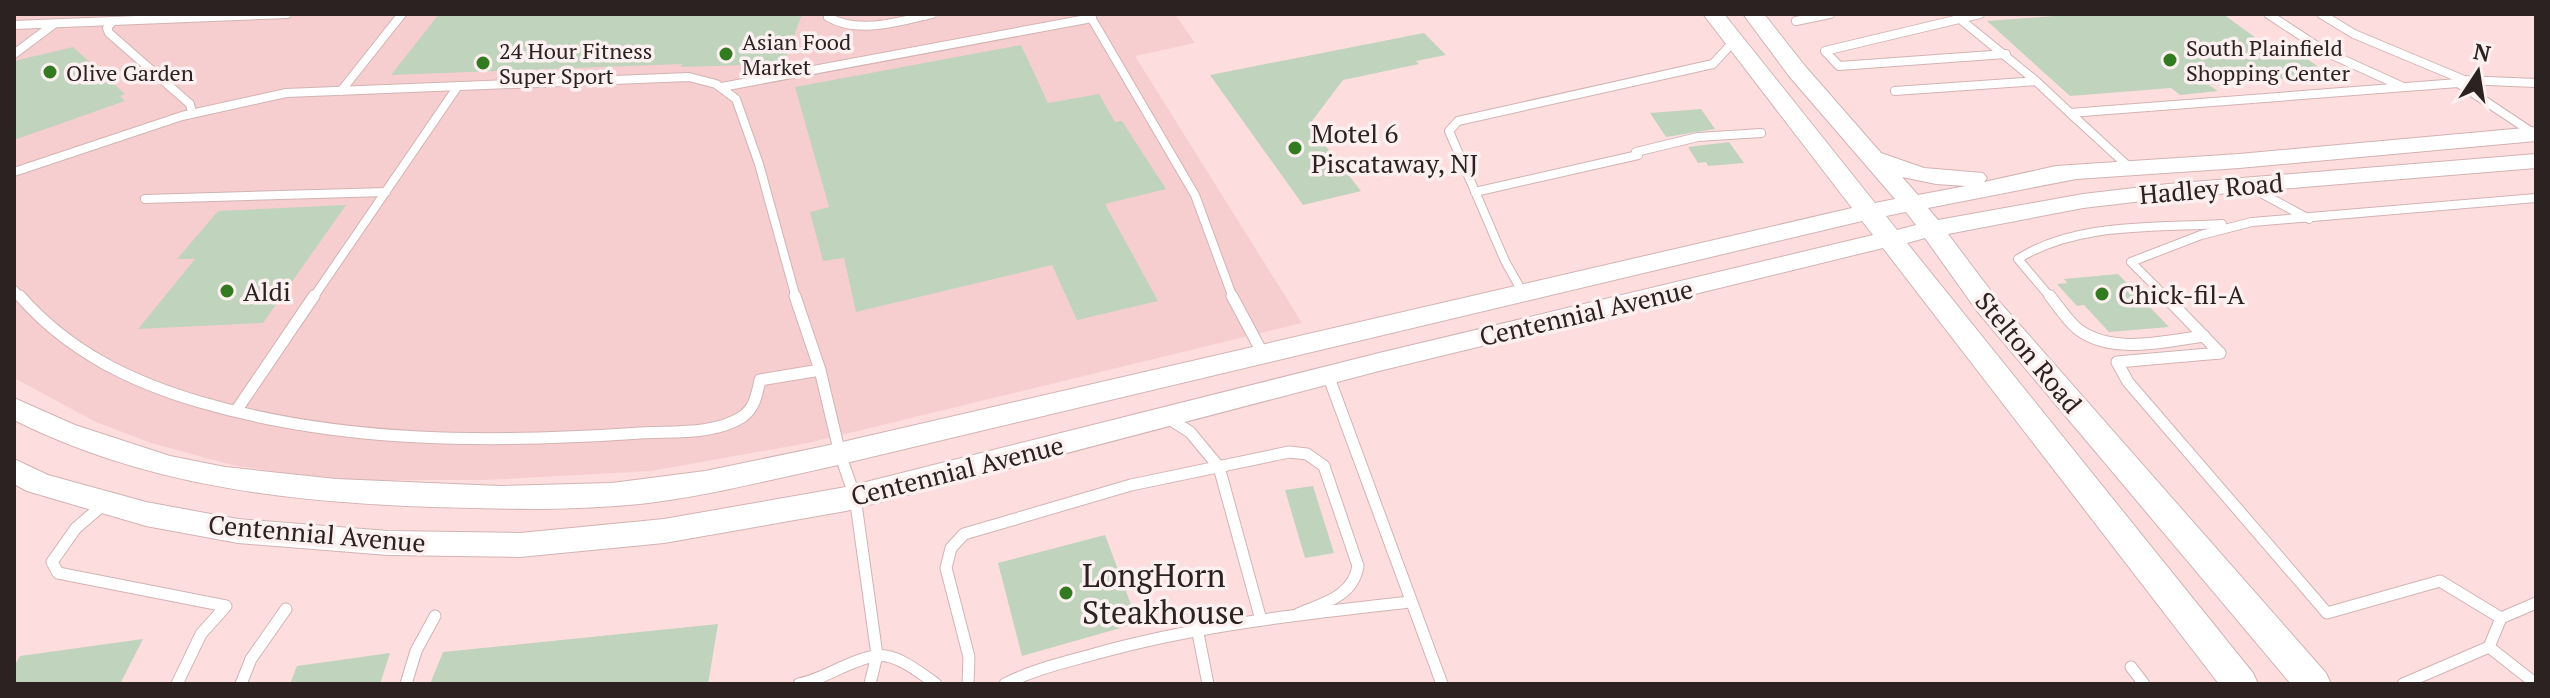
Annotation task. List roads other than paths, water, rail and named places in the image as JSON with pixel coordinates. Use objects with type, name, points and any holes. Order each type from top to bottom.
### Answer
[{"type":"main road","name":"Stelton Road","points":[[1713,14],[2240,684]]},
{"type":"main road","name":"Stelton Road","points":[[1760,17],[1797,71],[1912,203],[1987,305],[2313,684]]},
{"type":"main road","name":"Hadley Road","points":[[1871,157],[1919,175],[1946,179],[2130,168],[2536,135]]},
{"type":"main road","name":"Hadley Road","points":[[1889,240],[2083,201],[2244,184],[2536,161]]},
{"type":"main road","name":"Hadley Road","points":[[1867,212],[2075,172]]},
{"type":"main road","name":"Centennial Avenue","points":[[14,408],[49,428],[131,457],[235,481],[347,493],[516,498],[664,490],[840,454],[1867,212]]},
{"type":"main road","name":"Centennial Avenue","points":[[14,470],[38,483],[146,514],[238,531],[388,543],[520,545],[664,531],[855,497],[1328,375],[1889,240]]},
{"type":"lane","points":[[14,25],[287,14]]},
{"type":"lane","points":[[341,91],[402,14]]},
{"type":"lane","points":[[829,14],[828,17],[835,23],[871,25],[932,14]]},
{"type":"lane","points":[[1796,21],[1830,14]]},
{"type":"lane","points":[[1980,14],[1825,51],[1839,66],[2006,54]]},
{"type":"lane","points":[[2268,14],[2326,52],[2402,87]]},
{"type":"lane","points":[[2321,14],[2335,25],[2419,58],[2461,81],[2536,135]]},
{"type":"lane","points":[[722,87],[1090,16],[1195,195],[1236,308],[1263,354]]},
{"type":"lane","points":[[1960,19],[2006,54],[2130,168]]},
{"type":"lane","points":[[113,21],[107,28],[109,33],[190,104],[192,113]]},
{"type":"lane","points":[[14,54],[54,24]]},
{"type":"lane","points":[[1523,293],[1505,261],[1449,131],[1458,121],[1713,64],[1734,41]]},
{"type":"lane","points":[[14,172],[192,113],[286,93],[689,77],[705,79],[722,87],[736,99],[759,164],[786,269],[820,370],[840,454],[855,497],[877,655],[870,684]]},
{"type":"lane","points":[[1895,91],[2036,81]]},
{"type":"lane","points":[[2070,113],[2461,81],[2536,83]]},
{"type":"lane","points":[[236,411],[458,86]]},
{"type":"lane","points":[[1475,192],[1698,137],[1761,133]]},
{"type":"lane","points":[[2244,184],[2309,219]]},
{"type":"lane","points":[[145,199],[386,192]]},
{"type":"lane","points":[[2204,336],[2129,345],[2086,336],[2018,259],[2026,251],[2090,234],[2309,219],[2536,198]]},
{"type":"lane","points":[[2252,222],[2201,235],[2131,262],[2220,353],[2117,362],[2128,382],[2327,613],[2440,581],[2501,618]]},
{"type":"lane","points":[[14,290],[36,317],[69,346],[141,382],[236,411],[366,433],[430,439],[572,439],[707,428],[735,420],[751,409],[760,380],[820,370]]},
{"type":"lane","points":[[1328,375],[1442,684]]},
{"type":"lane","points":[[1167,417],[1190,432],[1219,467],[1261,620]]},
{"type":"lane","points":[[968,684],[969,657],[946,568],[954,541],[964,534],[1131,485],[1289,452],[1307,454],[1324,466],[1358,566],[1358,578],[1349,591],[1298,614]]},
{"type":"lane","points":[[106,502],[62,544],[52,562],[58,573],[226,606],[201,634],[177,684]]},
{"type":"lane","points":[[1005,684],[1021,675],[1118,646],[1197,628],[1410,602]]},
{"type":"lane","points":[[2403,684],[2489,647],[2501,618],[2536,603]]},
{"type":"lane","points":[[241,684],[251,659],[286,609]]},
{"type":"lane","points":[[406,684],[416,651],[435,616]]},
{"type":"lane","points":[[1197,628],[1208,684]]},
{"type":"lane","points":[[2489,647],[2536,684]]},
{"type":"lane","points":[[799,684],[814,681],[877,655],[907,664],[936,684]]},
{"type":"lane","points":[[2131,667],[2144,684]]},
{"type":"place","name":"Asian Food Market","points":[[726,54]]},
{"type":"place","name":"South Plainfield Shopping Center","points":[[2170,60]]},
{"type":"place","name":"24 Hour Fitness Super Sport","points":[[483,63]]},
{"type":"place","name":"Olive Garden","points":[[50,72]]},
{"type":"place","name":"Motel 6 Piscataway, NJ","points":[[1295,148]]},
{"type":"place","name":"Aldi","points":[[227,291]]},
{"type":"place","name":"Chick-fil-A","points":[[2102,294]]},
{"type":"place","name":"LongHorn Steakhouse","points":[[1066,593]]}]
